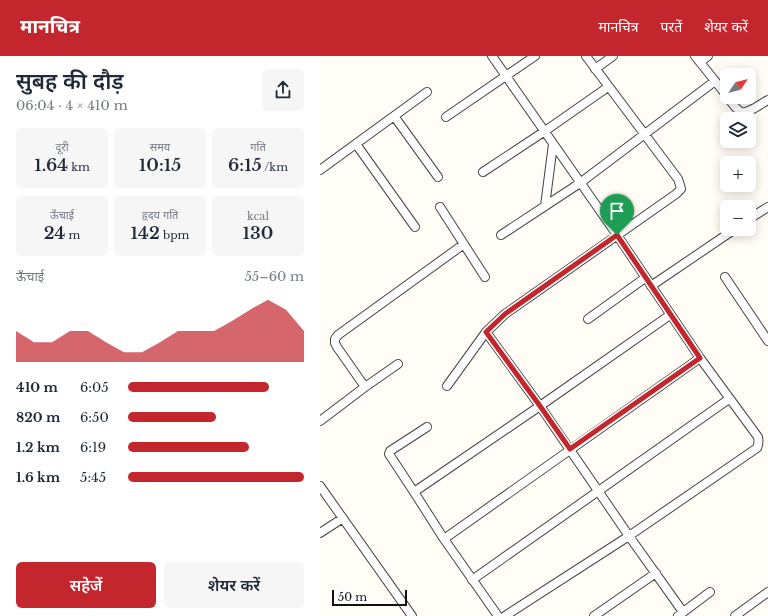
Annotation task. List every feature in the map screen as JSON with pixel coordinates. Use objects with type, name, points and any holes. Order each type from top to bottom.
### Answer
[{"type":"street","points":[[492,56],[617,235],[700,358],[758,437],[759,441],[757,448],[629,536],[505,616]]},
{"type":"street","points":[[446,117],[535,56]]},
{"type":"street","points":[[448,386],[486,332],[505,314],[681,189],[678,180],[586,56]]},
{"type":"street","points":[[595,69],[613,56]]},
{"type":"street","points":[[708,56],[698,59],[720,88]]},
{"type":"street","points":[[500,235],[580,183],[715,81]]},
{"type":"street","points":[[483,172],[608,87]]},
{"type":"street","points":[[320,170],[427,92]]},
{"type":"street","points":[[733,104],[743,112],[749,111],[768,100]]},
{"type":"street","points":[[394,116],[438,178]]},
{"type":"street","points":[[356,144],[415,227]]},
{"type":"street","points":[[545,206],[553,144]]},
{"type":"street","points":[[440,207],[485,277]]},
{"type":"street","points":[[756,215],[768,207]]},
{"type":"street","points":[[651,286],[725,236]]},
{"type":"street","points":[[366,387],[337,347],[335,339],[464,244]]},
{"type":"street","points":[[725,277],[768,341]]},
{"type":"street","points":[[588,319],[646,278]]},
{"type":"street","points":[[414,492],[670,315]]},
{"type":"street","points":[[486,332],[540,406],[656,573],[681,614],[710,592]]},
{"type":"street","points":[[444,539],[700,358]]},
{"type":"street","points":[[320,421],[398,364]]},
{"type":"street","points":[[472,580],[729,398]]},
{"type":"street","points":[[427,427],[389,453],[444,539],[498,616]]},
{"type":"street","points":[[320,486],[412,616]]},
{"type":"street","points":[[320,532],[343,518]]},
{"type":"street","points":[[594,616],[656,573]]},
{"type":"street","points":[[735,616],[768,592]]},
{"type":"route","points":[[617,235],[700,358],[570,449],[486,332],[505,314],[617,235]]}]
